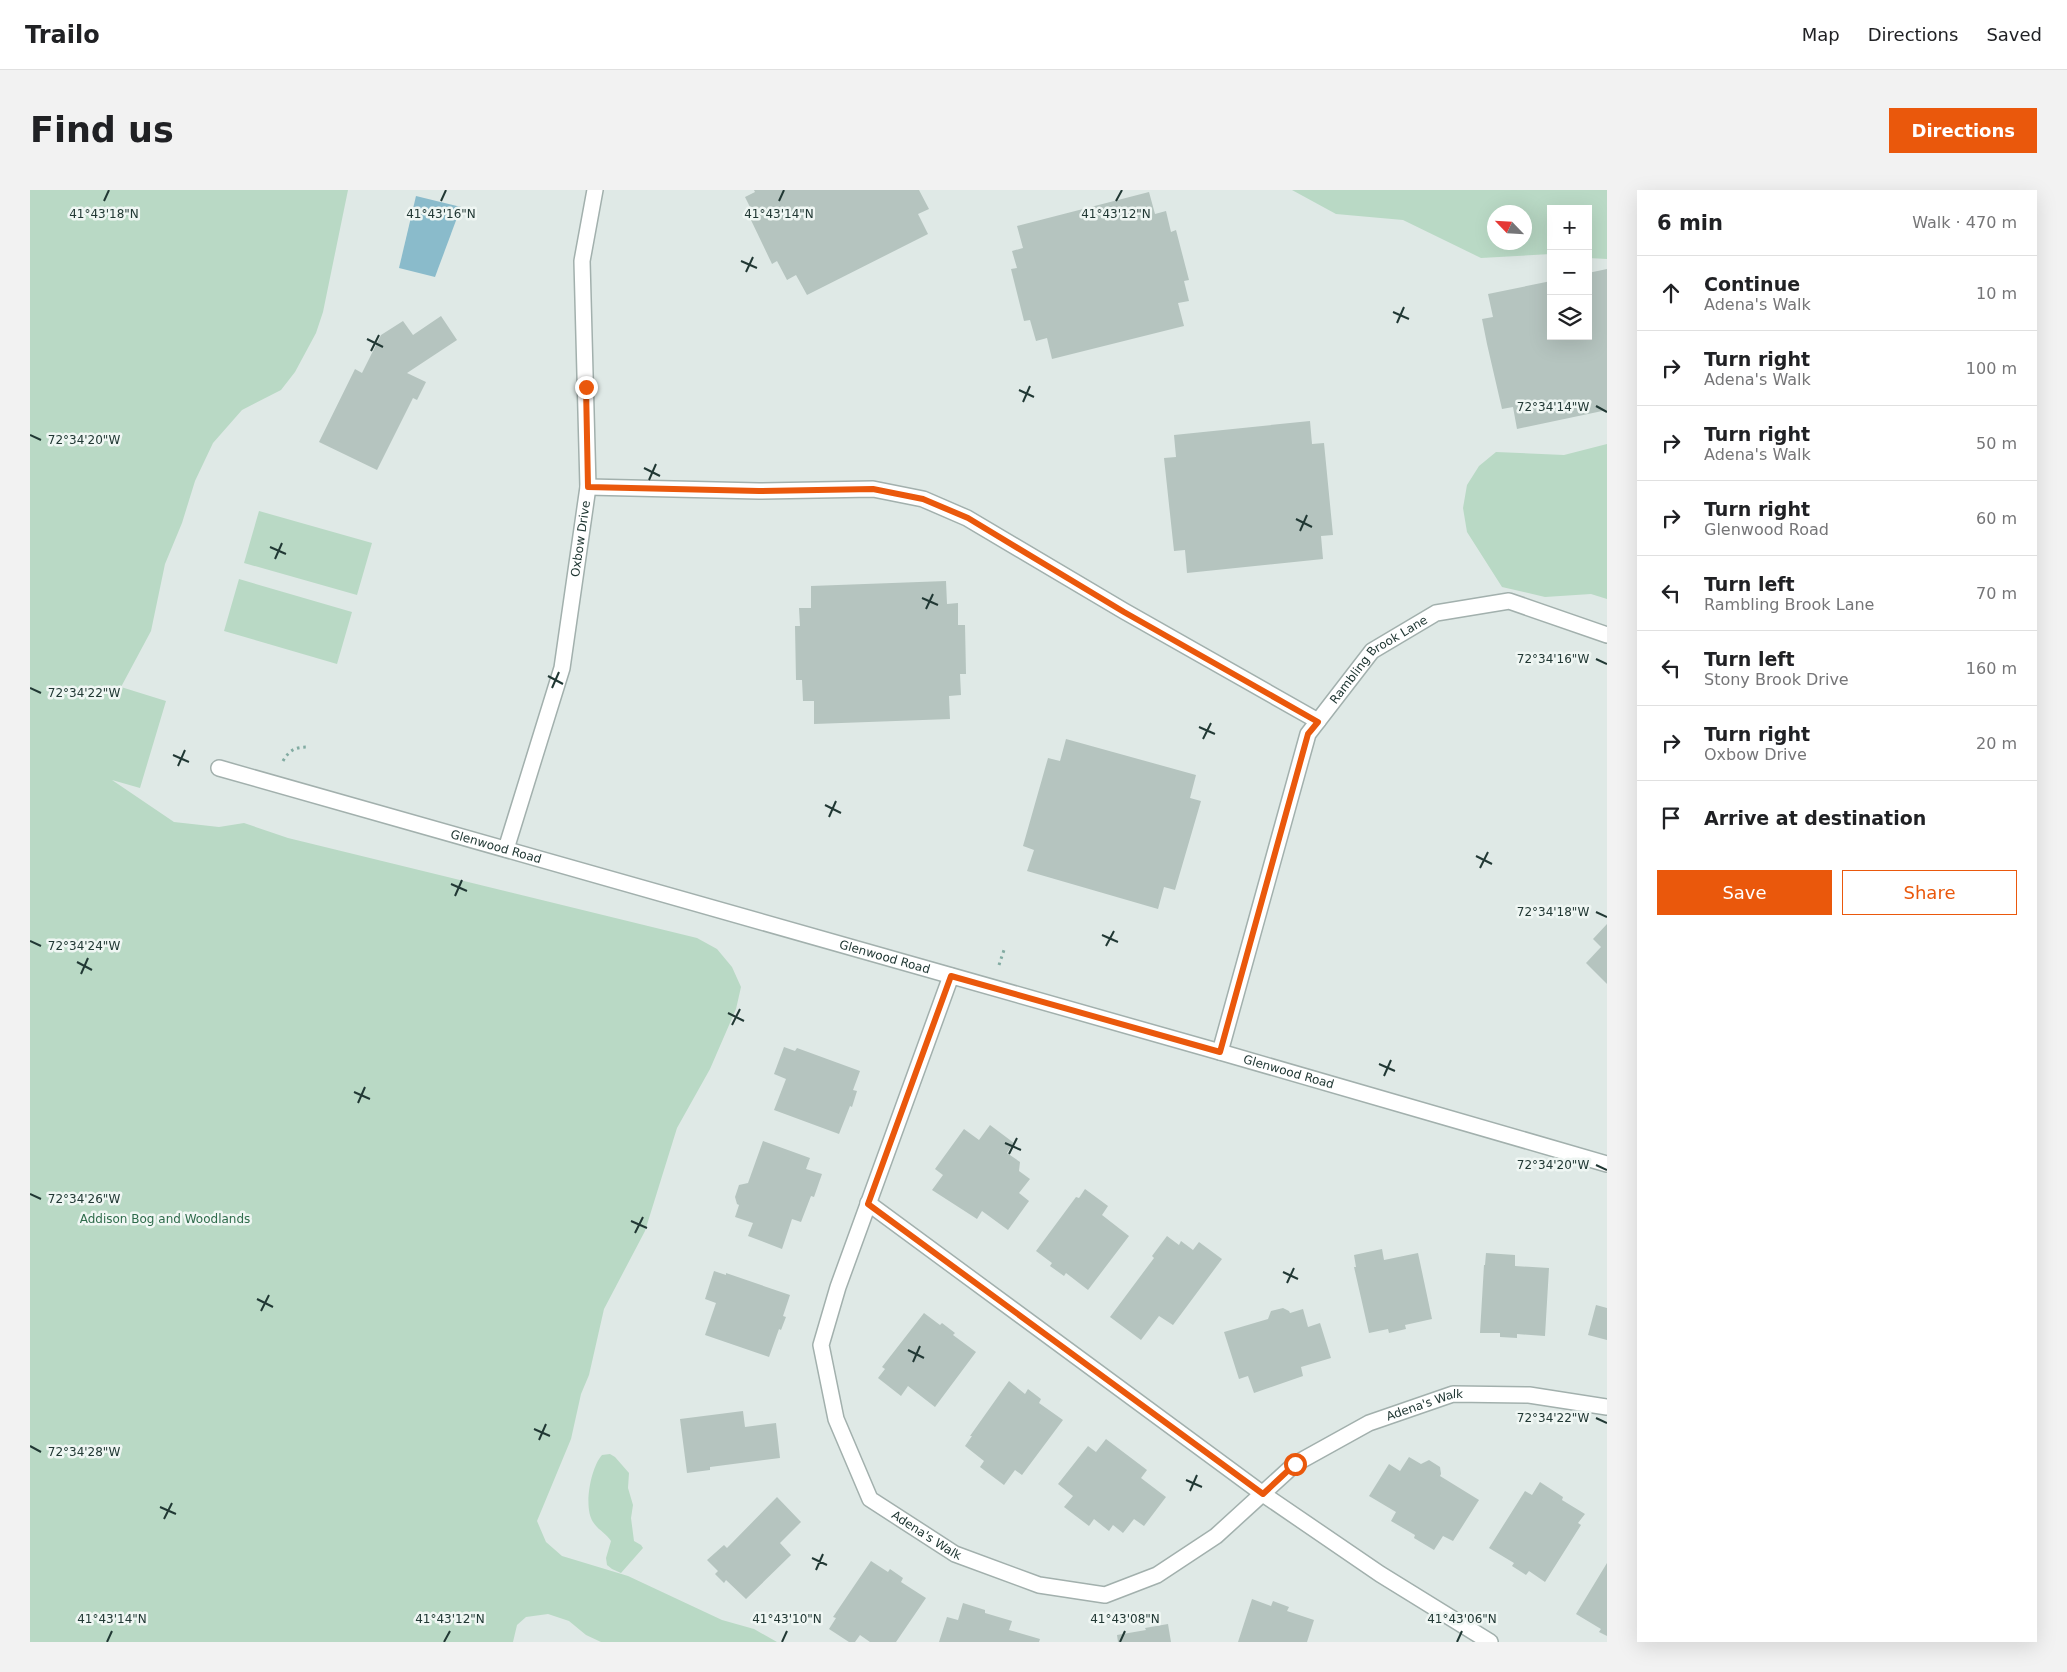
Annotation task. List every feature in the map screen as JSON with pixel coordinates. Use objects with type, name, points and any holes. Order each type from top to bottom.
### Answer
[{"type":"street","name":"Oxbow Drive","points":[[506,849],[562,668],[588,487],[582,261],[595,190]]},
{"type":"street","points":[[588,487],[759,491],[873,489],[923,499],[968,518],[1124,612],[1318,722]]},
{"type":"street","name":"Rambling Brook Lane","points":[[1220,1052],[1308,734],[1372,652],[1436,613],[1509,601],[1607,635]]},
{"type":"street","name":"Glenwood Road","points":[[220,768],[1607,1164]]},
{"type":"street","name":"Adena's Walk","points":[[951,976],[838,1287],[821,1344],[836,1419],[870,1499],[955,1554],[1039,1585],[1105,1594],[1157,1575],[1216,1536],[1295,1464],[1369,1423],[1453,1394],[1530,1395],[1607,1407]]},
{"type":"street","points":[[868,1204],[1263,1494],[1380,1574],[1490,1642]]},
{"type":"path","points":[[999,966],[1004,950]]},
{"type":"green space","name":"Addison Bog and Woodlands","points":[[30,190],[348,190],[323,312],[316,333],[295,372],[281,390],[242,410],[213,443],[195,481],[182,523],[165,564],[151,631],[121,687],[166,701],[140,788],[112,780],[174,822],[219,827],[244,823],[288,838],[697,938],[717,949],[732,967],[741,987],[736,1009],[710,1069],[677,1128],[645,1231],[604,1309],[589,1375],[581,1394],[571,1439],[537,1521],[546,1542],[562,1556],[628,1576],[722,1620],[754,1629],[777,1642],[601,1642],[586,1635],[569,1621],[548,1614],[526,1617],[517,1625],[513,1642],[30,1642]]},
{"type":"green space","points":[[1292,190],[1607,190],[1607,259],[1592,258],[1592,205],[1547,205],[1547,254],[1481,258],[1403,220],[1336,214]]},
{"type":"green space","points":[[1607,444],[1607,599],[1591,594],[1545,597],[1502,587],[1467,532],[1463,508],[1467,485],[1479,466],[1496,452],[1564,455]]},
{"type":"green space","points":[[259,511],[372,543],[357,595],[244,563]]},
{"type":"green space","points":[[239,579],[352,612],[337,664],[224,631]]},
{"type":"green space","points":[[610,1454],[629,1473],[628,1488],[633,1505],[631,1518],[634,1541],[643,1548],[621,1573],[607,1565],[606,1558],[611,1541],[593,1522],[589,1507],[590,1487],[595,1468],[602,1455]]},
{"type":"water","points":[[416,196],[461,207],[435,277],[399,268]]},
{"type":"building","points":[[754,190],[919,190],[929,209],[918,214],[928,234],[807,295],[796,275],[787,280],[777,261],[772,264],[750,218],[754,215],[745,197],[755,192]]},
{"type":"building","points":[[1149,192],[1155,214],[1166,211],[1171,232],[1176,230],[1189,280],[1184,281],[1189,301],[1178,303],[1184,326],[1052,359],[1047,338],[1036,341],[1030,320],[1024,321],[1011,269],[1017,268],[1012,251],[1023,248],[1017,226]]},
{"type":"building","points":[[1607,269],[1607,410],[1517,429],[1513,407],[1502,409],[1487,344],[1482,319],[1493,317],[1488,294],[1547,282],[1547,340],[1592,340],[1592,272]]},
{"type":"building","points":[[441,316],[457,340],[407,373],[426,382],[417,400],[413,398],[377,470],[319,442],[355,369],[362,373],[381,335],[403,321],[413,335]]},
{"type":"building","points":[[1310,421],[1312,444],[1324,443],[1333,535],[1321,536],[1323,559],[1187,573],[1185,550],[1174,551],[1164,458],[1176,457],[1174,435]]},
{"type":"building","points":[[946,581],[947,604],[958,603],[958,625],[965,625],[966,674],[960,674],[961,695],[949,696],[950,719],[814,724],[814,701],[803,701],[802,680],[796,680],[795,626],[800,626],[799,608],[811,608],[811,586]]},
{"type":"building","points":[[1066,739],[1196,775],[1190,798],[1201,801],[1175,890],[1164,887],[1158,909],[1027,871],[1034,850],[1023,846],[1048,758],[1060,761]]},
{"type":"building","points":[[1607,924],[1607,984],[1586,963],[1601,947],[1593,939]]},
{"type":"building","points":[[784,1047],[795,1051],[797,1048],[860,1071],[853,1090],[857,1091],[852,1107],[850,1106],[839,1134],[774,1110],[786,1079],[774,1074]]},
{"type":"building","points":[[990,1125],[1014,1143],[1007,1153],[1020,1162],[1019,1171],[1030,1179],[1019,1193],[1029,1201],[1008,1230],[982,1211],[977,1219],[932,1190],[943,1175],[935,1169],[964,1129],[979,1140]]},
{"type":"building","points":[[763,1141],[810,1158],[806,1169],[822,1174],[814,1197],[811,1196],[801,1222],[792,1219],[782,1249],[748,1236],[753,1223],[735,1217],[739,1205],[735,1197],[739,1185],[748,1183]]},
{"type":"building","points":[[1085,1189],[1108,1206],[1102,1215],[1129,1236],[1088,1290],[1066,1273],[1064,1276],[1050,1266],[1052,1263],[1036,1251],[1076,1197],[1079,1198]]},
{"type":"building","points":[[1167,1236],[1179,1245],[1181,1241],[1193,1250],[1199,1242],[1222,1259],[1173,1325],[1159,1316],[1141,1340],[1110,1317],[1154,1258],[1152,1256]]},
{"type":"building","points":[[1382,1249],[1384,1260],[1418,1253],[1432,1319],[1405,1325],[1406,1329],[1389,1333],[1388,1329],[1369,1333],[1354,1267],[1356,1267],[1354,1255]]},
{"type":"building","points":[[1486,1253],[1515,1255],[1515,1266],[1549,1268],[1545,1336],[1517,1334],[1517,1338],[1500,1337],[1500,1333],[1480,1333]]},
{"type":"building","points":[[714,1271],[726,1275],[726,1273],[790,1295],[783,1316],[786,1317],[781,1330],[779,1329],[769,1357],[705,1335],[716,1303],[705,1299]]},
{"type":"building","points":[[1596,1305],[1607,1308],[1607,1340],[1588,1335]]},
{"type":"building","points":[[1283,1308],[1290,1313],[1303,1309],[1308,1327],[1320,1323],[1331,1358],[1301,1367],[1303,1376],[1254,1393],[1248,1376],[1239,1379],[1224,1332],[1268,1319],[1271,1311]]},
{"type":"building","points":[[924,1313],[940,1325],[942,1323],[955,1333],[953,1335],[976,1352],[935,1407],[908,1386],[901,1396],[878,1378],[885,1369],[882,1367]]},
{"type":"building","points":[[1009,1381],[1025,1394],[1028,1389],[1041,1399],[1039,1403],[1063,1420],[1022,1475],[1015,1470],[1004,1485],[980,1467],[984,1461],[965,1446]]},
{"type":"building","points":[[743,1411],[745,1427],[776,1423],[780,1458],[710,1467],[710,1470],[687,1473],[680,1419]]},
{"type":"building","points":[[1106,1439],[1147,1470],[1141,1478],[1166,1497],[1144,1526],[1134,1519],[1123,1533],[1113,1525],[1109,1531],[1094,1519],[1089,1526],[1064,1507],[1073,1496],[1058,1484],[1088,1446],[1096,1452]]},
{"type":"building","points":[[1409,1457],[1421,1464],[1429,1460],[1440,1467],[1440,1476],[1479,1500],[1453,1541],[1443,1536],[1434,1550],[1414,1538],[1415,1535],[1391,1521],[1396,1512],[1369,1496],[1389,1464],[1400,1471]]},
{"type":"building","points":[[1540,1482],[1563,1497],[1562,1500],[1585,1514],[1578,1523],[1581,1525],[1545,1582],[1529,1571],[1526,1575],[1512,1566],[1514,1563],[1489,1548],[1525,1491],[1532,1495]]},
{"type":"building","points":[[777,1497],[801,1522],[780,1543],[791,1555],[746,1599],[726,1580],[724,1583],[715,1574],[718,1571],[707,1560],[724,1545],[727,1548]]},
{"type":"building","points":[[871,1561],[888,1572],[890,1569],[903,1578],[901,1582],[926,1598],[896,1642],[870,1642],[860,1635],[855,1642],[849,1642],[829,1629],[836,1618],[833,1617]]},
{"type":"building","points":[[1607,1563],[1607,1636],[1599,1632],[1601,1629],[1576,1614]]},
{"type":"building","points":[[1252,1599],[1271,1606],[1273,1601],[1289,1607],[1287,1611],[1314,1620],[1307,1642],[1238,1642]]},
{"type":"building","points":[[963,1603],[985,1610],[985,1613],[1012,1621],[1009,1630],[1040,1639],[1039,1642],[939,1642],[947,1617],[958,1620]]},
{"type":"building","points":[[1168,1624],[1171,1642],[1118,1642],[1117,1635]]},
{"type":"route","points":[[586,387],[588,487],[759,491],[873,489],[923,499],[968,518],[1124,612],[1318,722],[1308,734],[1220,1052],[951,976],[868,1204],[1263,1494],[1295,1464]]}]
